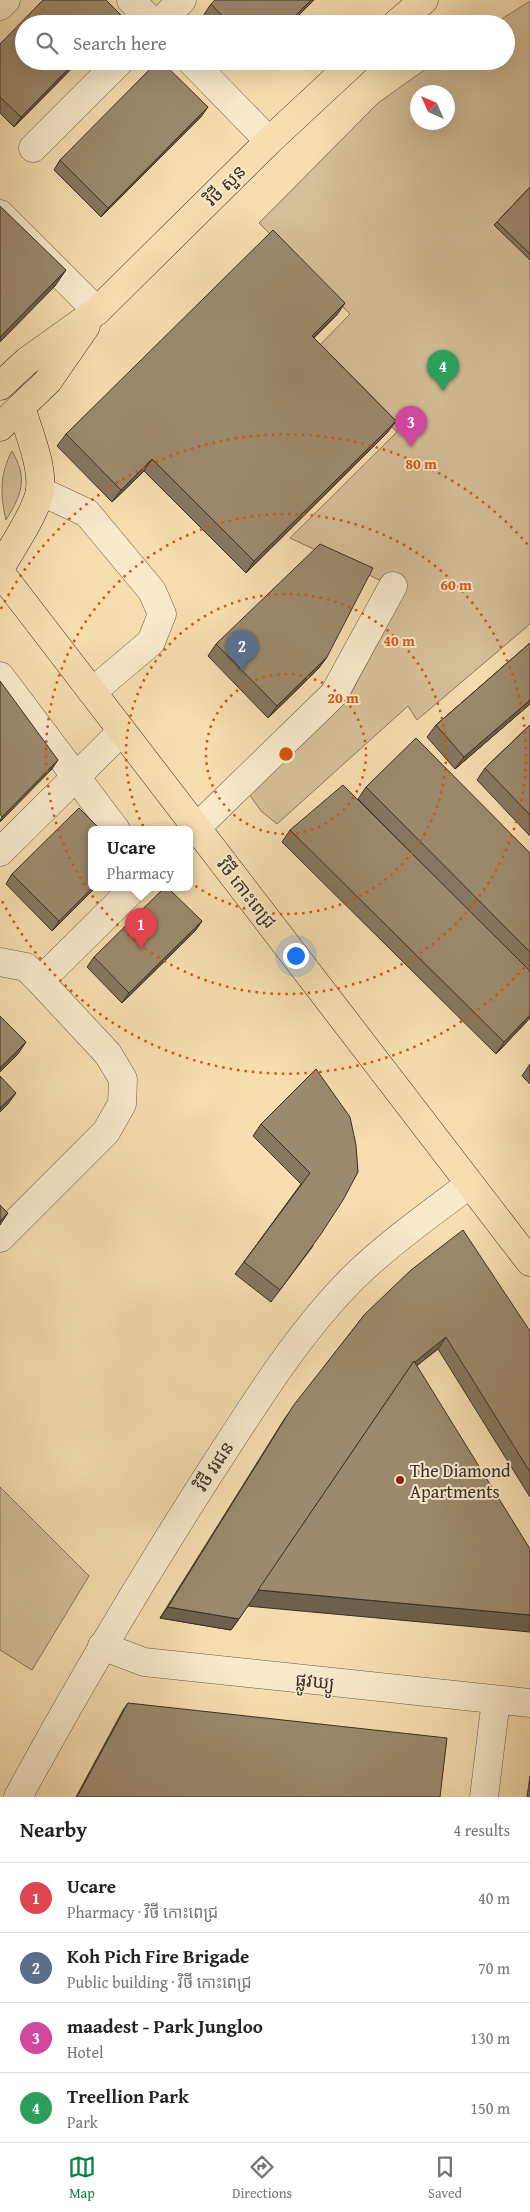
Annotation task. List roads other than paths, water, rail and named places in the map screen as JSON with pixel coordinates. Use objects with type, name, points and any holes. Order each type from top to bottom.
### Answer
[{"type":"main road","points":[[406,15],[424,0]]},
{"type":"main road","name":"វិថី សួន","points":[[0,386],[27,360],[97,311],[269,141],[345,70]]},
{"type":"main road","name":"វិថី សួន","points":[[0,427],[48,382],[97,311]]},
{"type":"main road","points":[[0,570],[33,509],[40,491],[40,472],[21,407]]},
{"type":"main road","name":"វិថី កោះពេជ្រ","points":[[0,570],[122,731],[189,826]]},
{"type":"main road","name":"វិថី កោះពេជ្រ","points":[[193,831],[530,1261]]},
{"type":"street","points":[[0,6],[6,0]]},
{"type":"street","points":[[131,0],[145,15]]},
{"type":"street","points":[[167,15],[182,0]]},
{"type":"street","points":[[33,148],[111,70]]},
{"type":"street","points":[[200,70],[269,141]]},
{"type":"street","points":[[0,214],[97,311]]},
{"type":"street","points":[[40,491],[87,513],[152,591],[162,614],[151,642],[92,692]]},
{"type":"street","points":[[193,831],[334,694],[393,586]]},
{"type":"street","points":[[0,676],[113,826]]},
{"type":"street","points":[[0,852],[122,731]]},
{"type":"street","points":[[40,981],[131,891]]},
{"type":"street","points":[[0,962],[26,967],[108,1054],[123,1079],[122,1104],[106,1132],[0,1238]]},
{"type":"street","name":"វិថី វរជន","points":[[18,1797],[102,1646],[250,1410],[322,1313],[352,1279],[388,1246],[470,1184]]},
{"type":"street","name":"ផ្លូវឃ្យូ","points":[[102,1646],[144,1662],[530,1703]]},
{"type":"street","points":[[484,1797],[496,1700]]},
{"type":"place","name":"Treellion Park","points":[[443,391]]},
{"type":"place","name":"maadest - Park Jungloo","points":[[411,447]]},
{"type":"place","name":"Koh Pich Fire Brigade","points":[[242,671]]},
{"type":"place","name":"Ucare","points":[[141,949]]},
{"type":"place","name":"The Diamond Apartments","points":[[400,1480]]}]
